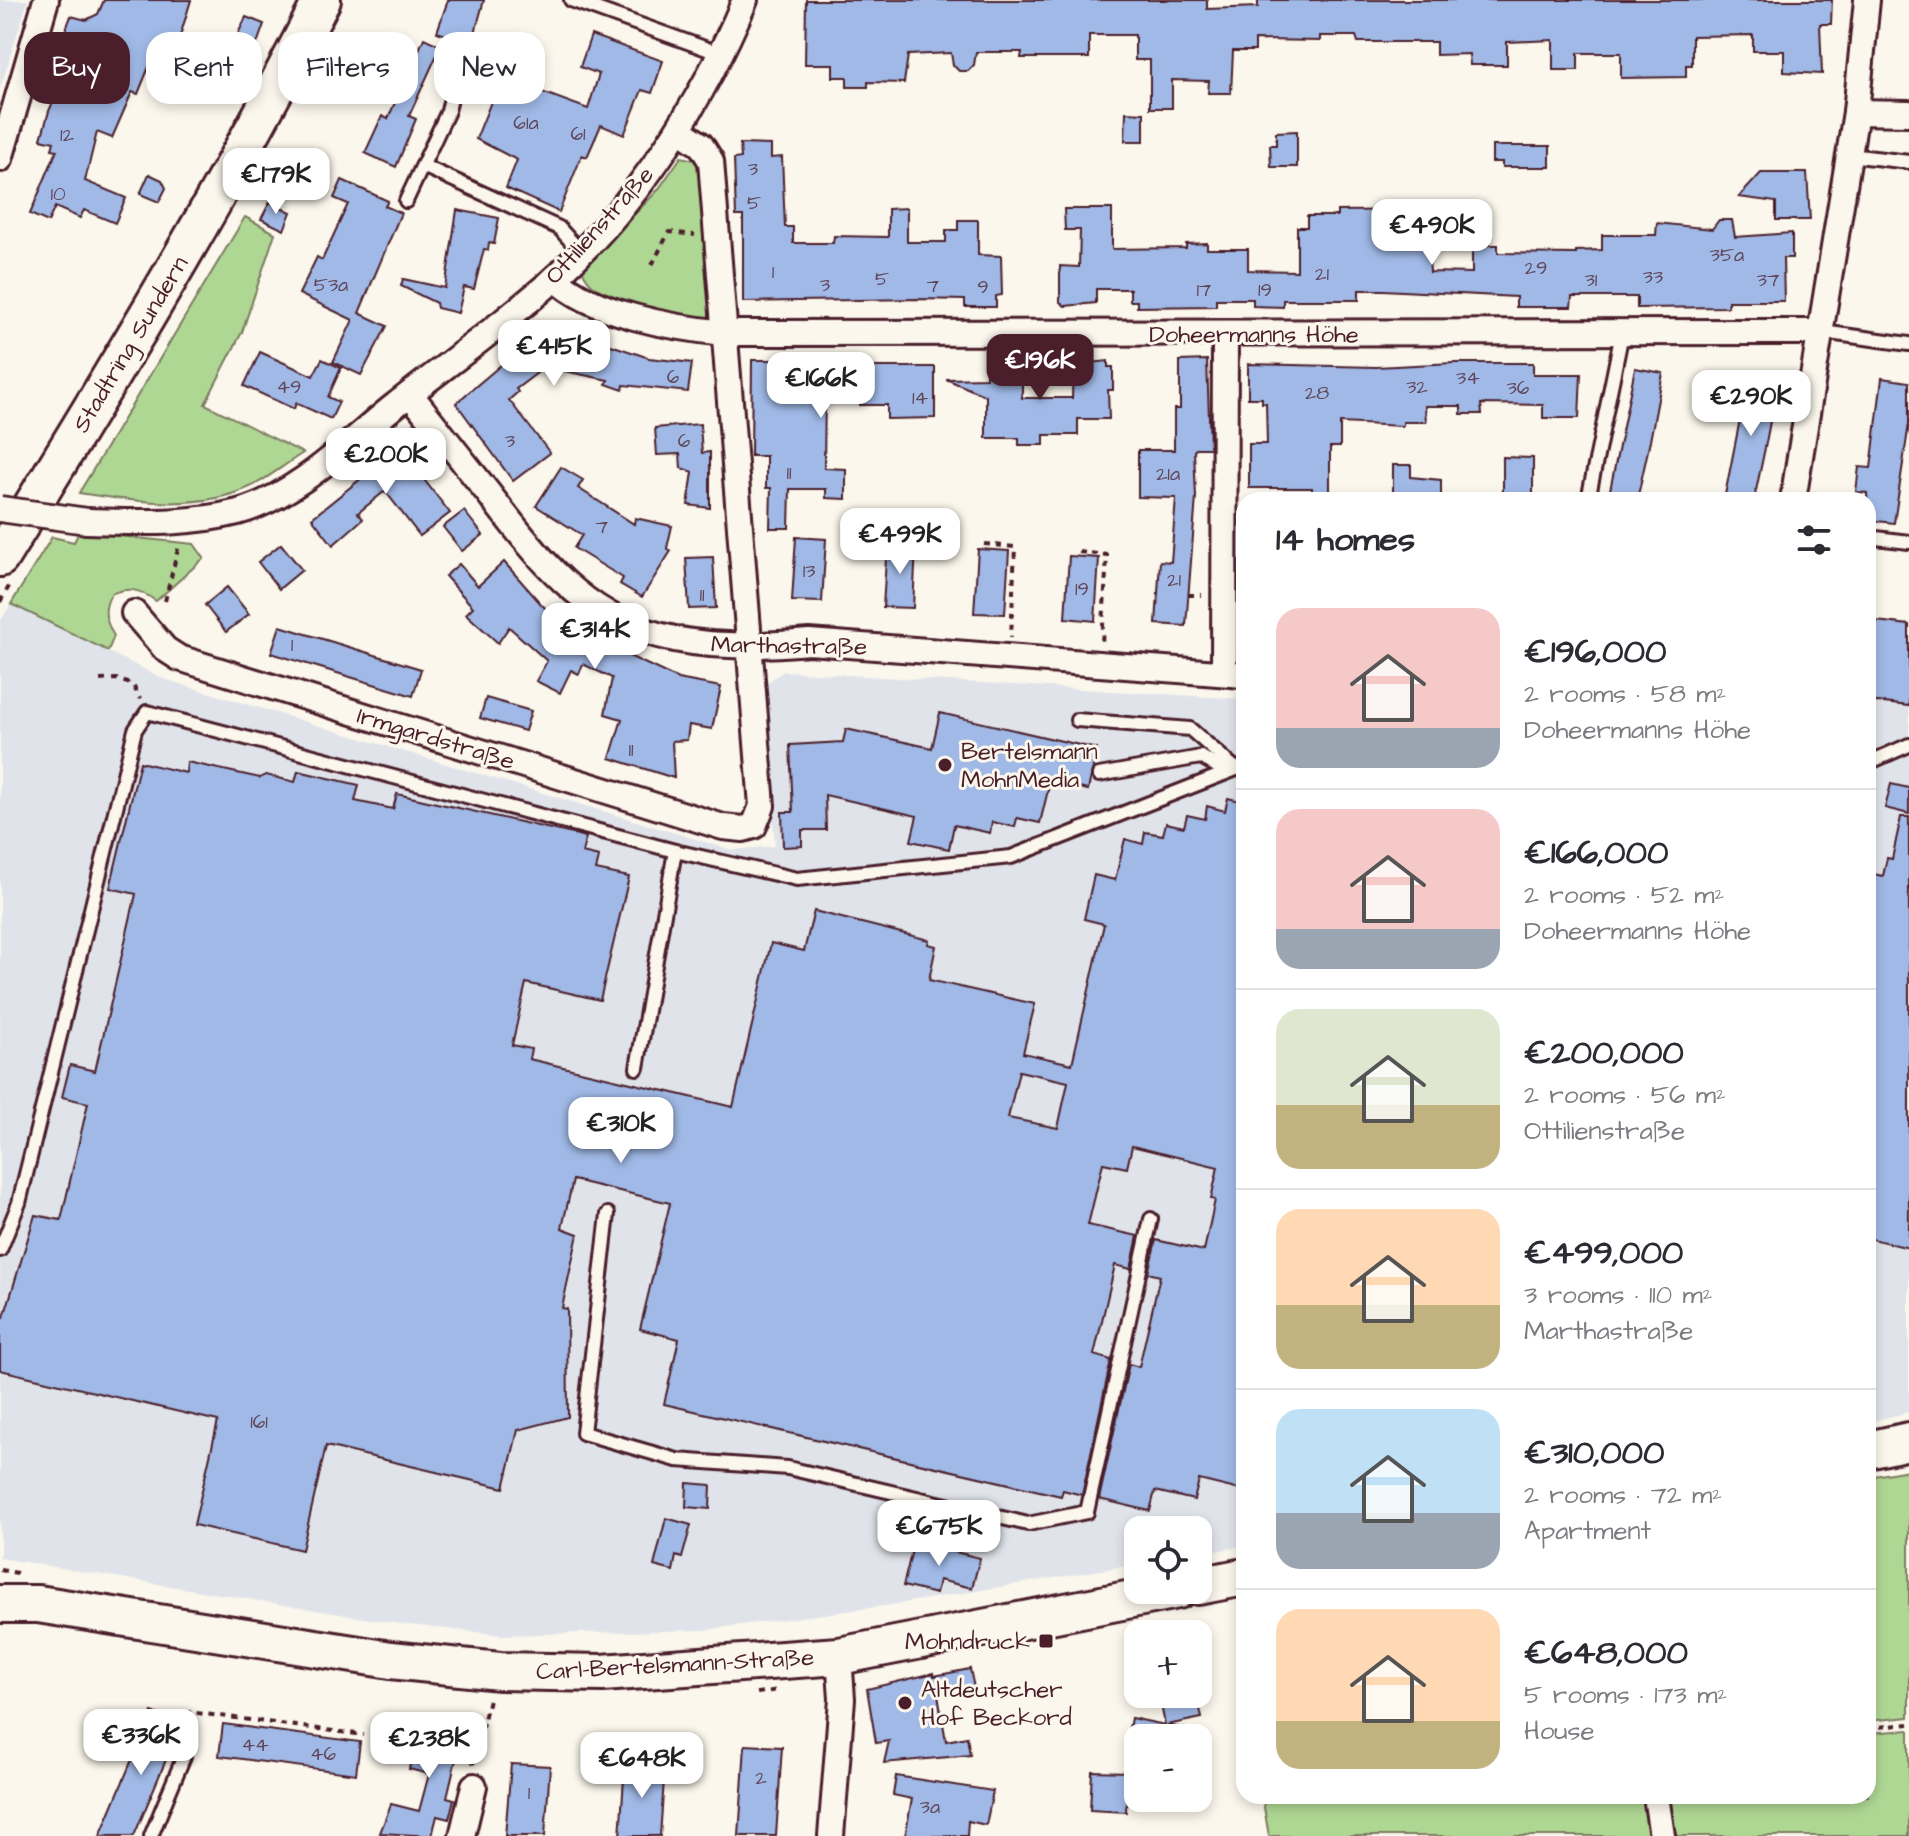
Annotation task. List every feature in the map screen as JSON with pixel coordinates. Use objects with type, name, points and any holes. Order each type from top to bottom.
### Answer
[{"type":"main road","name":"Stadtring Sundern","points":[[0,558],[151,312],[266,110],[322,0]]},
{"type":"main road","points":[[1876,1448],[1909,1441]]},
{"type":"main road","points":[[1212,1583],[1236,1579]]},
{"type":"main road","name":"Carl-Bertelsmann-Straße","points":[[13,1593],[282,1644],[500,1671],[632,1671],[839,1656],[1124,1601]]},
{"type":"street","points":[[0,159],[6,110],[46,0]]},
{"type":"street","name":"Ottilienstraße","points":[[0,509],[87,521],[180,522],[238,512],[268,500],[299,481],[555,278],[639,186],[679,130],[721,54],[745,0]]},
{"type":"street","points":[[1794,492],[1856,112],[1867,0]]},
{"type":"street","points":[[1856,112],[1909,113]]},
{"type":"street","points":[[679,130],[701,145],[711,161],[750,646]]},
{"type":"street","name":"Doheermanns Höhe","points":[[555,278],[568,291],[635,316],[679,329],[725,333],[1822,332]]},
{"type":"street","name":"Marthastraße","points":[[410,394],[531,549],[584,600],[606,614],[657,635],[700,643],[750,646],[809,642],[1234,673],[1225,334]]},
{"type":"street","name":"Irmgardstraße","points":[[134,613],[165,649],[179,658],[723,827],[743,829],[754,826],[762,806],[750,646]]},
{"type":"street","points":[[831,1836],[842,1699],[839,1656]]},
{"type":"street","points":[[462,1836],[474,1786]]},
{"type":"street","points":[[1657,1804],[1662,1836]]},
{"type":"lane","points":[[571,0],[721,54]]},
{"type":"lane","points":[[406,201],[450,104]]},
{"type":"lane","points":[[1849,155],[1909,162]]},
{"type":"lane","points":[[423,166],[559,228],[580,251]]},
{"type":"lane","points":[[1822,332],[1909,344]]},
{"type":"lane","points":[[1590,492],[1622,333]]},
{"type":"lane","points":[[1876,538],[1909,542]]},
{"type":"lane","points":[[0,1250],[19,1203],[135,730],[147,712],[675,851],[797,879],[1011,857],[1236,769]]},
{"type":"lane","points":[[1077,720],[1190,729],[1236,769]]},
{"type":"lane","points":[[1876,759],[1909,745]]},
{"type":"lane","points":[[1099,775],[1201,757],[1236,769]]},
{"type":"lane","points":[[637,1068],[675,851]]},
{"type":"lane","points":[[608,1214],[583,1433],[677,1460],[788,1468],[1028,1524],[1087,1512],[1151,1219]]},
{"type":"lane","points":[[151,1836],[184,1756]]},
{"type":"path","points":[[652,265],[669,232],[718,238]]},
{"type":"path","points":[[165,601],[179,550],[180,522]]},
{"type":"path","points":[[984,544],[1015,547],[1009,657]]},
{"type":"path","points":[[1079,552],[1107,555],[1101,663]]},
{"type":"path","points":[[100,680],[116,679],[133,685],[147,712]]},
{"type":"path","points":[[0,1570],[13,1593]]},
{"type":"path","points":[[474,1786],[471,1770],[489,1698]]},
{"type":"path","points":[[184,1756],[179,1746],[190,1712],[364,1735]]},
{"type":"path","points":[[1876,1727],[1909,1724]]},
{"type":"shaded area","points":[[0,0],[28,0],[0,89]]},
{"type":"shaded area","points":[[11,604],[164,679],[732,850],[775,846],[763,694],[770,680],[784,671],[1236,699],[1236,1547],[1212,1552],[1212,1516],[1124,1516],[1124,1566],[891,1605],[704,1630],[502,1635],[400,1624],[0,1558],[0,622]]},
{"type":"shaded area","points":[[1876,668],[1909,672],[1909,1412],[1876,1420]]},
{"type":"green space","points":[[681,157],[699,161],[710,319],[677,315],[618,300],[589,281],[582,269],[658,190]]},
{"type":"green space","points":[[245,217],[275,233],[242,332],[205,404],[303,453],[256,484],[236,493],[192,502],[146,501],[79,493]]},
{"type":"green space","points":[[79,532],[194,544],[204,558],[156,601],[135,590],[111,594],[106,615],[114,636],[108,651],[11,604],[52,537],[74,542]]},
{"type":"green space","points":[[1909,1470],[1909,1717],[1876,1720],[1876,1476]]},
{"type":"green space","points":[[1909,1730],[1909,1836],[1670,1836],[1666,1804],[1876,1804],[1876,1732]]},
{"type":"green space","points":[[1263,1804],[1649,1804],[1653,1836],[1269,1836]]},
{"type":"building","points":[[104,0],[191,0],[181,32],[146,32],[146,74],[138,94],[132,92],[130,97],[130,32],[65,32],[71,16],[86,20],[98,14]]},
{"type":"building","points":[[448,0],[484,0],[475,32],[437,32]]},
{"type":"building","points":[[806,0],[1207,0],[1207,9],[1258,7],[1258,0],[1832,0],[1831,24],[1820,24],[1822,74],[1784,72],[1784,51],[1753,51],[1753,35],[1692,36],[1692,65],[1686,65],[1686,77],[1621,78],[1621,53],[1578,53],[1578,70],[1553,70],[1553,40],[1507,42],[1507,65],[1470,65],[1469,54],[1436,55],[1436,42],[1358,42],[1356,36],[1320,36],[1320,41],[1255,40],[1255,51],[1233,51],[1231,93],[1208,93],[1209,81],[1172,80],[1172,108],[1150,108],[1150,60],[1135,60],[1135,35],[1089,35],[1089,58],[1021,58],[1022,52],[976,52],[974,65],[968,71],[959,71],[953,65],[951,53],[908,55],[904,83],[868,82],[868,87],[847,87],[847,77],[833,77],[833,64],[805,64]]},
{"type":"building","points":[[246,17],[264,24],[261,32],[239,32]]},
{"type":"building","points":[[591,35],[663,61],[652,93],[642,90],[624,135],[601,125],[587,157],[582,155],[559,212],[506,188],[517,160],[476,139],[490,104],[545,104],[545,93],[588,109],[599,74],[580,67]]},
{"type":"building","points":[[424,38],[434,43],[434,61],[418,96],[418,50]]},
{"type":"building","points":[[52,104],[127,104],[112,138],[97,132],[85,181],[126,198],[115,223],[84,210],[80,218],[55,207],[48,222],[30,214],[57,150],[52,149],[54,142],[41,139]]},
{"type":"building","points":[[394,104],[414,104],[409,116],[416,119],[396,167],[365,153],[382,116],[388,119]]},
{"type":"building","points":[[1126,112],[1144,113],[1144,141],[1125,141]]},
{"type":"building","points":[[1297,131],[1297,167],[1271,167],[1270,145],[1276,145],[1276,132]]},
{"type":"building","points":[[740,144],[771,145],[771,158],[782,157],[785,227],[793,227],[793,243],[833,243],[834,236],[888,237],[888,209],[907,208],[907,242],[946,242],[946,230],[958,230],[958,220],[978,220],[978,255],[1001,256],[1002,295],[996,296],[996,307],[965,307],[965,300],[917,299],[743,302],[743,216],[736,216],[734,159],[741,158]]},
{"type":"building","points":[[1492,146],[1550,146],[1550,167],[1502,167],[1502,162],[1492,162]]},
{"type":"building","points":[[1761,173],[1807,173],[1810,220],[1776,220],[1776,202],[1739,197]]},
{"type":"building","points":[[149,174],[162,180],[166,188],[159,202],[140,194]]},
{"type":"building","points":[[342,180],[388,201],[385,206],[401,213],[359,313],[387,326],[361,375],[333,362],[353,320],[299,294],[317,257],[322,260],[348,204],[334,198]]},
{"type":"building","points":[[270,202],[291,212],[284,230],[261,219]]},
{"type":"building","points":[[1064,209],[1112,209],[1112,249],[1186,248],[1186,244],[1207,243],[1207,249],[1248,249],[1248,270],[1297,271],[1297,227],[1307,227],[1307,216],[1337,216],[1337,211],[1423,210],[1423,247],[1428,247],[1430,272],[1472,273],[1472,245],[1498,245],[1498,253],[1576,254],[1576,251],[1602,250],[1602,235],[1656,235],[1657,223],[1712,229],[1719,220],[1732,220],[1735,237],[1792,233],[1792,258],[1783,258],[1784,301],[1728,301],[1728,307],[1637,308],[1637,297],[1572,297],[1571,307],[1516,307],[1516,297],[1359,290],[1359,300],[1283,300],[1283,307],[1253,306],[1253,299],[1216,299],[1216,306],[1137,307],[1137,301],[1130,301],[1130,289],[1096,289],[1096,303],[1065,306],[1060,302],[1060,266],[1079,267],[1080,230],[1065,230]]},
{"type":"building","points":[[457,210],[499,218],[494,244],[489,243],[488,250],[484,249],[474,289],[464,287],[458,313],[437,308],[436,303],[401,286],[403,279],[445,288]]},
{"type":"building","points":[[539,326],[649,358],[692,363],[688,392],[624,385],[623,390],[606,384],[608,380],[545,367],[516,389],[518,392],[509,400],[550,453],[513,481],[456,403],[508,359],[502,353]]},
{"type":"building","points":[[260,352],[313,376],[322,359],[341,368],[328,397],[339,402],[331,419],[296,403],[294,409],[244,386]]},
{"type":"building","points":[[752,360],[782,360],[782,368],[821,369],[820,361],[842,360],[842,367],[935,367],[935,418],[887,419],[887,405],[860,405],[860,390],[825,391],[824,468],[846,469],[846,499],[826,498],[826,489],[790,489],[789,528],[770,528],[771,488],[766,488],[766,456],[751,456]]},
{"type":"building","points":[[986,360],[1017,360],[1017,372],[1022,372],[1022,398],[1072,398],[1073,365],[1108,361],[1108,367],[1113,367],[1113,390],[1108,390],[1109,419],[1078,419],[1078,435],[1044,435],[1044,445],[1019,445],[1019,438],[986,438],[986,396],[946,379],[986,378]]},
{"type":"building","points":[[1207,360],[1210,448],[1194,451],[1196,497],[1186,626],[1156,624],[1160,561],[1171,562],[1176,498],[1138,497],[1138,450],[1174,450],[1174,409],[1180,409],[1180,361]]},
{"type":"building","points":[[1533,363],[1533,374],[1581,374],[1579,418],[1543,418],[1543,405],[1481,404],[1482,414],[1461,414],[1461,406],[1425,406],[1426,422],[1403,422],[1403,426],[1340,423],[1340,447],[1330,447],[1330,492],[1312,492],[1312,488],[1249,488],[1249,444],[1267,444],[1266,403],[1262,403],[1262,398],[1248,398],[1248,364],[1376,367]]},
{"type":"building","points":[[1635,368],[1663,373],[1639,492],[1610,492]]},
{"type":"building","points":[[1749,374],[1778,379],[1756,492],[1726,492]]},
{"type":"building","points":[[1882,378],[1909,382],[1909,424],[1894,523],[1876,521],[1876,492],[1856,492],[1859,467],[1871,468]]},
{"type":"building","points":[[700,424],[702,453],[710,452],[710,508],[688,505],[693,472],[681,468],[680,454],[657,455],[655,428]]},
{"type":"building","points":[[409,440],[425,461],[415,468],[450,513],[420,536],[385,491],[358,513],[363,519],[333,545],[312,518]]},
{"type":"building","points":[[1503,457],[1533,458],[1533,492],[1503,492]]},
{"type":"building","points":[[1393,465],[1411,465],[1411,477],[1441,480],[1441,492],[1393,492]]},
{"type":"building","points":[[561,467],[583,480],[578,488],[634,524],[635,518],[672,526],[667,548],[671,551],[642,597],[620,584],[623,578],[574,548],[582,535],[536,506]]},
{"type":"building","points":[[464,511],[483,535],[462,551],[443,527]]},
{"type":"building","points":[[796,537],[826,539],[822,602],[792,601]]},
{"type":"building","points":[[887,543],[916,545],[913,608],[883,607]]},
{"type":"building","points":[[281,544],[302,570],[279,589],[258,562]]},
{"type":"building","points":[[978,549],[1009,551],[1005,614],[974,613]]},
{"type":"building","points":[[1069,556],[1099,558],[1095,621],[1065,618]]},
{"type":"building","points":[[713,557],[716,608],[689,609],[686,558]]},
{"type":"building","points":[[504,562],[542,605],[583,643],[587,636],[678,679],[721,687],[712,729],[689,725],[687,740],[672,741],[674,778],[610,758],[622,719],[605,714],[612,678],[583,664],[579,674],[571,670],[560,693],[536,681],[547,661],[509,627],[498,643],[466,614],[473,607],[445,576],[459,564],[478,586]]},
{"type":"building","points":[[227,587],[249,614],[226,632],[205,605]]},
{"type":"building","points":[[1876,621],[1909,625],[1909,706],[1876,702]]},
{"type":"building","points":[[280,626],[421,669],[413,696],[271,653]]},
{"type":"building","points":[[486,698],[531,711],[525,731],[480,718]]},
{"type":"building","name":"Bertelsmann MohnMedia","points":[[940,713],[1097,749],[1088,790],[1050,782],[1040,823],[1017,818],[1015,827],[992,822],[990,833],[954,825],[949,849],[911,841],[917,816],[825,795],[826,830],[802,830],[802,846],[783,847],[782,812],[793,812],[790,745],[843,742],[846,729],[932,748]]},
{"type":"building","points":[[140,762],[186,773],[187,762],[260,778],[266,775],[295,782],[298,771],[359,785],[355,801],[393,809],[397,794],[586,837],[582,853],[599,857],[596,870],[629,877],[600,1000],[526,983],[512,1045],[531,1049],[529,1059],[733,1107],[771,943],[804,951],[814,911],[929,940],[928,944],[936,946],[929,980],[1035,1004],[1023,1053],[1072,1064],[1104,924],[1084,919],[1094,875],[1115,880],[1125,839],[1143,844],[1145,832],[1163,835],[1166,823],[1184,827],[1187,815],[1205,819],[1207,806],[1225,811],[1228,798],[1236,800],[1236,1489],[1199,1480],[1194,1500],[1155,1491],[1150,1511],[1099,1499],[1129,1364],[1139,1367],[1160,1276],[1148,1273],[1156,1240],[1204,1251],[1215,1200],[1211,1199],[1218,1167],[1132,1146],[1127,1168],[1103,1163],[1088,1225],[1138,1236],[1131,1269],[1115,1265],[1094,1355],[1111,1360],[1082,1495],[1063,1490],[1061,1496],[664,1404],[679,1339],[640,1329],[670,1203],[573,1180],[562,1228],[578,1234],[562,1308],[567,1309],[568,1417],[518,1430],[504,1488],[326,1446],[302,1550],[194,1525],[218,1421],[0,1370],[0,1316],[4,1317],[35,1215],[61,1220],[88,1103],[62,1097],[70,1065],[95,1071],[136,894],[110,888]],"holes":[[[1019,1071],[1068,1082],[1058,1128],[1008,1118]]]},
{"type":"building","points":[[1891,784],[1909,788],[1909,814],[1885,808]]},
{"type":"building","points":[[1901,817],[1909,817],[1909,1248],[1876,1240],[1876,875],[1883,876],[1887,858],[1892,859]]},
{"type":"building","points":[[687,1483],[711,1485],[710,1509],[686,1507]]},
{"type":"building","points":[[666,1518],[691,1525],[682,1558],[676,1556],[673,1571],[654,1566]]},
{"type":"building","points":[[914,1542],[980,1558],[972,1588],[939,1580],[936,1594],[903,1586]]},
{"type":"building","points":[[970,1669],[974,1688],[938,1694],[946,1741],[967,1737],[970,1755],[884,1763],[889,1741],[876,1743],[867,1689],[934,1673],[934,1676]]},
{"type":"building","points":[[1162,1708],[1200,1708],[1202,1718],[1165,1724]]},
{"type":"building","points":[[152,1712],[181,1724],[134,1836],[100,1836]]},
{"type":"building","points":[[1131,1718],[1160,1724],[1130,1724]]},
{"type":"building","points":[[436,1720],[464,1726],[447,1797],[454,1799],[449,1819],[437,1816],[432,1836],[380,1833],[391,1804],[419,1811],[429,1774],[409,1769],[420,1722],[434,1726]]},
{"type":"building","points":[[223,1724],[360,1742],[356,1774],[219,1756]]},
{"type":"building","points":[[745,1745],[782,1747],[776,1836],[739,1836]]},
{"type":"building","points":[[511,1764],[550,1766],[545,1836],[505,1836]]},
{"type":"building","points":[[625,1764],[665,1766],[660,1836],[620,1836]]},
{"type":"building","points":[[1092,1771],[1124,1772],[1124,1812],[1090,1810]]},
{"type":"building","points":[[896,1776],[993,1791],[986,1825],[968,1821],[967,1836],[905,1836],[912,1799],[893,1795]]},
{"type":"place","name":"Bertelsmann MohnMedia","points":[[945,765]]},
{"type":"place","name":"Mohndruck","points":[[1046,1641]]},
{"type":"place","name":"Altdeutscher Hof Beckord","points":[[905,1703]]}]
